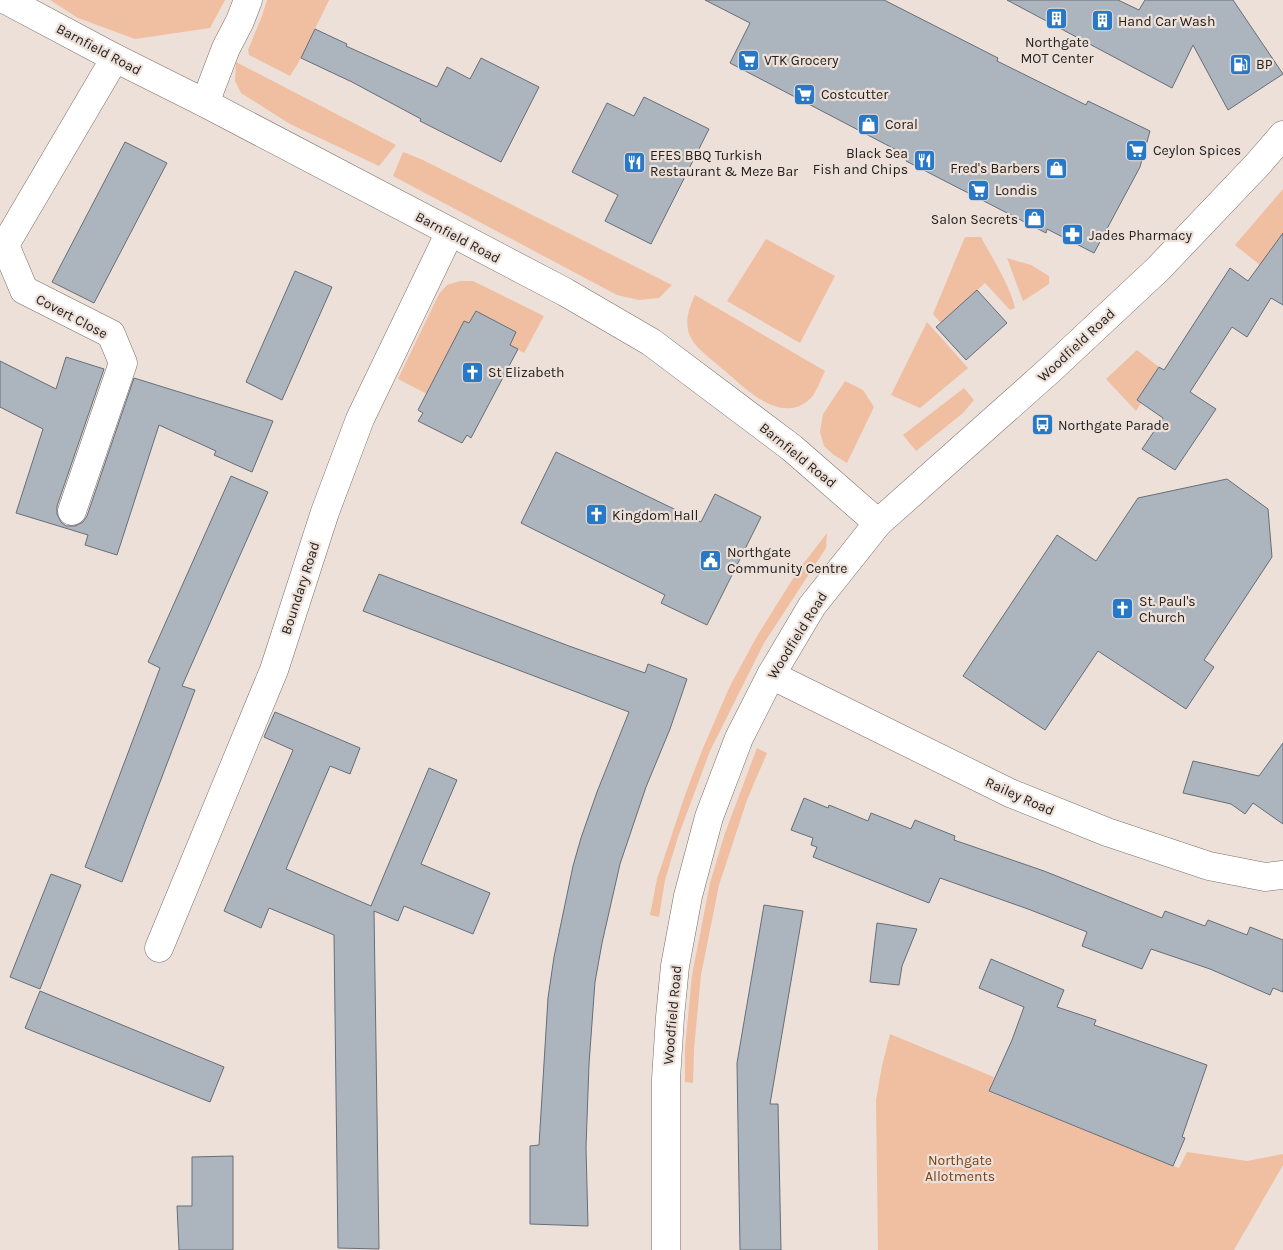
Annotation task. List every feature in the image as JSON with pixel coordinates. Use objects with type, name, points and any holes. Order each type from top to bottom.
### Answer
[{"type":"street","name":"Barnfield Road","points":[[6,0],[565,292],[651,342],[792,448],[878,523]]},
{"type":"street","points":[[205,103],[226,48],[248,0]]},
{"type":"street","name":"Covert Close","points":[[72,511],[123,363],[111,334],[24,290],[5,245],[115,58]]},
{"type":"street","name":"Woodfield Road","points":[[666,1250],[666,1079],[670,1017],[677,957],[688,896],[709,817],[739,738],[771,676],[812,606],[878,523],[1051,369],[1158,269],[1282,137]]},
{"type":"street","name":"Boundary Road","points":[[159,948],[274,670],[325,512],[360,419],[450,232]]},
{"type":"street","name":"Railey Road","points":[[771,676],[1010,793],[1107,832],[1209,866],[1265,877],[1283,875]]},
{"type":"green space","points":[[50,0],[225,0],[210,28],[135,39],[78,18]]},
{"type":"green space","points":[[267,0],[329,0],[301,58],[290,76],[249,55],[248,50]]},
{"type":"green space","points":[[236,62],[396,145],[379,166],[290,124],[241,93],[235,81]]},
{"type":"green space","points":[[403,152],[423,160],[672,285],[659,298],[639,300],[617,295],[393,176]]},
{"type":"green space","points":[[1283,189],[1283,251],[1260,265],[1235,245]]},
{"type":"green space","points":[[965,237],[981,237],[1005,281],[1015,308],[1010,310],[985,283],[941,323],[933,314]]},
{"type":"green space","points":[[766,239],[835,276],[800,343],[727,301]]},
{"type":"green space","points":[[1007,258],[1031,265],[1049,276],[1049,284],[1023,301]]},
{"type":"green space","points":[[460,281],[473,281],[544,316],[524,353],[510,345],[516,332],[476,311],[427,394],[398,379],[439,294],[447,285]]},
{"type":"green space","points":[[695,295],[825,371],[811,398],[800,406],[777,407],[754,395],[706,355],[692,340],[687,326],[688,315]]},
{"type":"green space","points":[[927,322],[968,368],[920,408],[891,395]]},
{"type":"green space","points":[[1137,350],[1159,367],[1137,400],[1141,403],[1136,411],[1106,379]]},
{"type":"green space","points":[[845,381],[863,390],[874,407],[847,463],[824,446],[820,432],[823,414]]},
{"type":"green space","points":[[964,388],[974,400],[963,413],[916,451],[903,435]]},
{"type":"green space","points":[[827,533],[826,548],[764,643],[710,751],[678,837],[665,880],[659,917],[650,915],[657,879],[685,795],[730,686],[756,638],[797,572]]},
{"type":"green space","points":[[757,748],[767,753],[747,800],[719,885],[701,975],[694,1049],[693,1083],[685,1082],[685,1048],[692,975],[710,883],[725,833]]},
{"type":"green space","name":"Northgate Allotments","points":[[890,1034],[994,1077],[989,1092],[1179,1168],[1187,1152],[1247,1161],[1283,1154],[1283,1165],[1234,1250],[878,1250],[876,1100]]},
{"type":"building","points":[[705,0],[884,0],[998,58],[997,61],[1086,105],[1088,101],[1150,131],[1140,167],[1094,253],[1047,229],[1046,233],[906,161],[908,156],[730,63],[750,23]]},
{"type":"building","points":[[1007,0],[1118,0],[1139,10],[1145,0],[1233,0],[1283,74],[1228,110],[1193,45],[1172,88]]},
{"type":"building","points":[[315,29],[347,44],[346,46],[437,87],[447,67],[470,79],[481,58],[539,87],[501,162],[420,121],[421,119],[352,82],[301,58]]},
{"type":"building","name":"EFES BBQ Turkish Restaurant & Meze Bar","points":[[644,97],[709,129],[651,244],[605,221],[618,195],[572,172],[607,103],[634,116]]},
{"type":"building","points":[[125,142],[167,163],[94,303],[52,282]]},
{"type":"building","points":[[1283,233],[1283,305],[1271,298],[1247,337],[1232,327],[1190,392],[1216,409],[1175,470],[1142,449],[1163,418],[1137,400],[1159,367],[1164,370],[1230,268],[1248,281]]},
{"type":"building","points":[[295,271],[332,287],[282,400],[246,382]]},
{"type":"building","points":[[977,290],[1007,323],[966,360],[936,327]]},
{"type":"building","name":"St Elizabeth","points":[[476,311],[516,332],[510,345],[518,349],[471,438],[467,435],[462,443],[418,421],[423,413],[418,410],[464,321],[469,323]]},
{"type":"building","points":[[66,357],[104,369],[57,506],[57,514],[61,522],[66,526],[75,526],[83,522],[87,516],[134,378],[273,421],[252,472],[214,455],[216,451],[159,425],[117,555],[85,545],[88,535],[16,513],[43,429],[0,407],[0,361],[56,389]]},
{"type":"building","points":[[556,452],[701,522],[715,494],[761,517],[707,625],[661,603],[665,595],[521,523]]},
{"type":"building","points":[[231,476],[268,492],[182,686],[195,690],[122,882],[85,867],[160,668],[148,662]]},
{"type":"building","name":"St. Paul's Church","points":[[1227,479],[1268,509],[1272,557],[1204,660],[1214,667],[1186,709],[1098,651],[1045,730],[963,676],[1057,535],[1096,561],[1138,498]]},
{"type":"building","points":[[379,574],[645,673],[648,664],[687,679],[670,729],[646,787],[620,864],[602,943],[595,982],[589,1064],[586,1147],[588,1226],[530,1224],[530,1146],[539,1145],[548,998],[554,957],[573,866],[597,792],[629,712],[363,611]]},
{"type":"building","points":[[275,712],[360,748],[350,774],[330,766],[286,869],[371,906],[429,768],[457,780],[421,864],[490,893],[473,934],[404,906],[398,921],[374,911],[379,1249],[338,1248],[334,935],[269,908],[261,928],[224,911],[293,750],[264,737]]},
{"type":"building","points":[[1283,743],[1283,824],[1253,803],[1245,814],[1231,804],[1183,793],[1193,761],[1259,776]]},
{"type":"building","points":[[804,798],[828,808],[829,805],[868,821],[871,813],[911,829],[915,820],[955,836],[954,840],[1044,871],[1162,918],[1165,911],[1205,926],[1208,920],[1247,935],[1250,927],[1283,940],[1283,992],[1273,988],[1270,995],[1210,969],[1151,949],[1142,969],[1082,946],[1087,932],[940,878],[929,903],[813,857],[817,847],[811,845],[813,838],[791,830]]},
{"type":"building","points":[[51,874],[81,885],[40,989],[10,977]]},
{"type":"building","points":[[764,905],[803,911],[770,1104],[778,1104],[781,1250],[740,1250],[737,1063]]},
{"type":"building","points":[[877,923],[917,929],[902,966],[899,985],[870,982]]},
{"type":"building","points":[[991,959],[1064,990],[1057,1007],[1096,1020],[1094,1025],[1207,1065],[1182,1137],[1185,1138],[1173,1166],[989,1091],[1012,1040],[1024,1007],[979,988]]},
{"type":"building","points":[[40,991],[224,1067],[210,1102],[25,1028]]},
{"type":"building","points":[[233,1156],[233,1250],[179,1250],[177,1206],[192,1206],[192,1157]]},
{"type":"place","name":"Northgate MOT Center","points":[[1057,19]]},
{"type":"place","name":"Hand Car Wash","points":[[1102,21]]},
{"type":"place","name":"VTK Grocery","points":[[748,60]]},
{"type":"place","name":"BP","points":[[1240,64]]},
{"type":"place","name":"Costcutter","points":[[805,94]]},
{"type":"place","name":"Coral","points":[[869,124]]},
{"type":"place","name":"Ceylon Spices","points":[[1137,150]]},
{"type":"place","name":"Black Sea Fish and Chips","points":[[924,161]]},
{"type":"place","name":"EFES BBQ Turkish Restaurant & Meze Bar","points":[[634,163]]},
{"type":"place","name":"Fred's Barbers","points":[[1056,168]]},
{"type":"place","name":"Londis","points":[[979,190]]},
{"type":"place","name":"Salon Secrets","points":[[1034,219]]},
{"type":"place","name":"Jades Pharmacy","points":[[1073,235]]},
{"type":"place","name":"St Elizabeth","points":[[472,372]]},
{"type":"place","name":"Northgate Parade","points":[[1042,425]]},
{"type":"place","name":"Kingdom Hall","points":[[596,515]]},
{"type":"place","name":"Northgate Community Centre","points":[[711,560]]},
{"type":"place","name":"St. Paul's Church","points":[[1123,609]]}]
